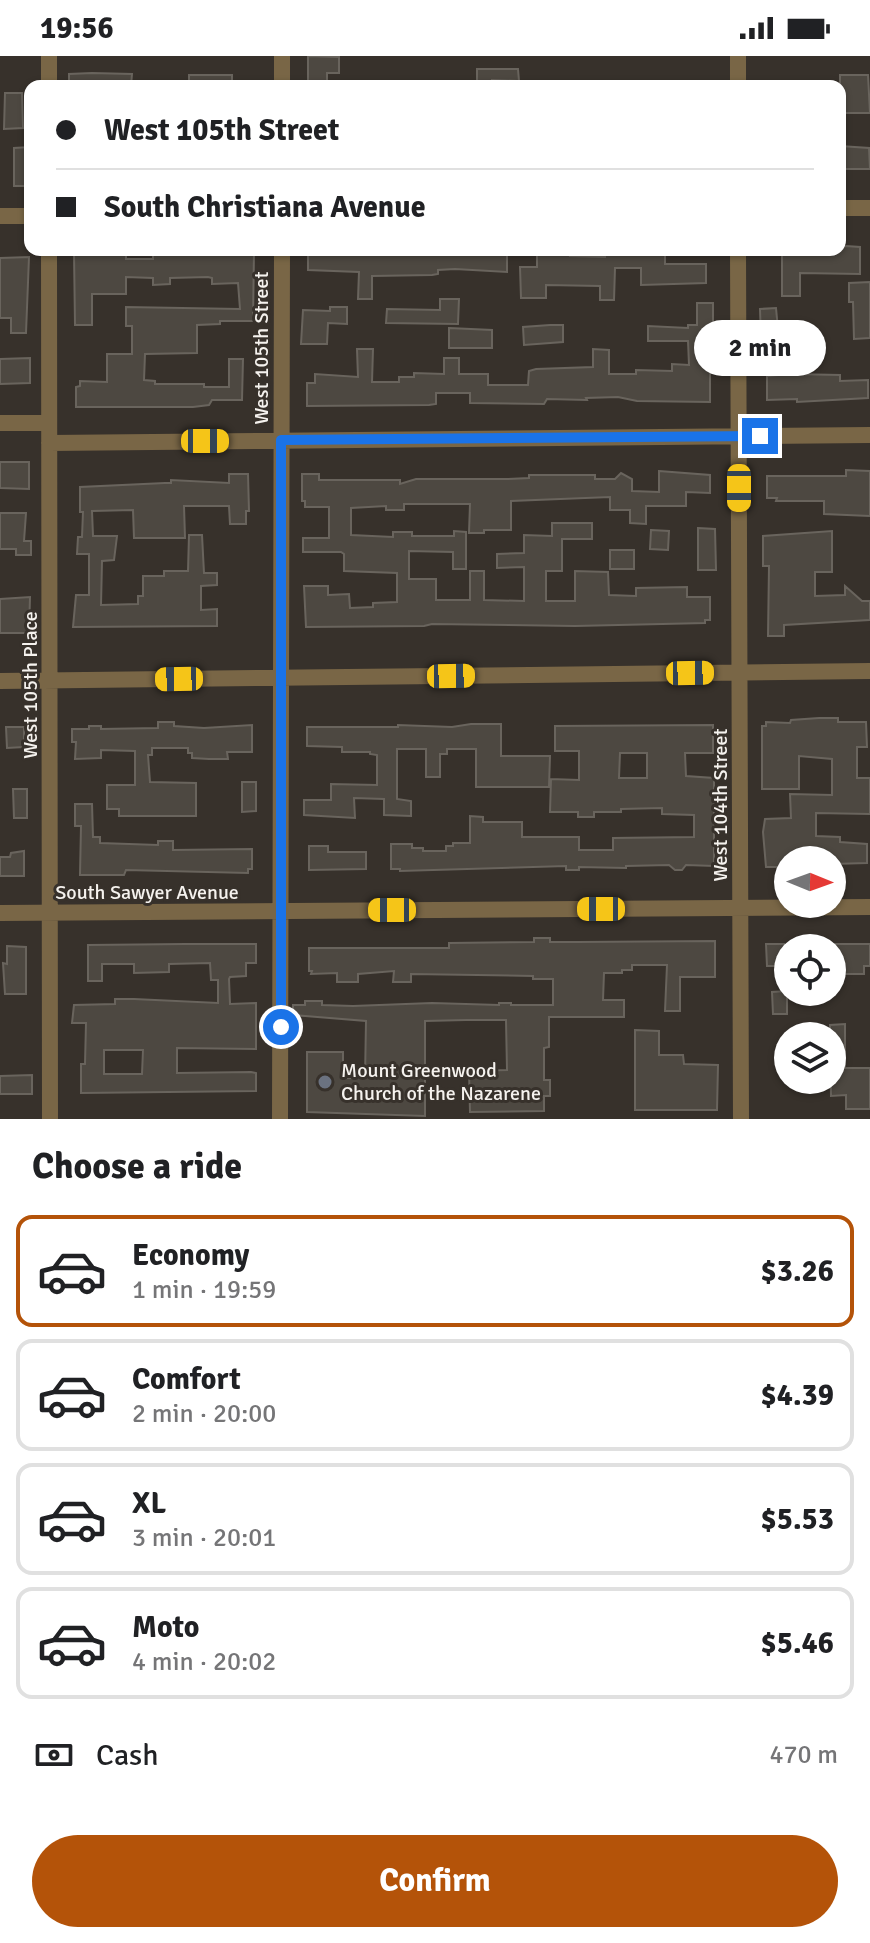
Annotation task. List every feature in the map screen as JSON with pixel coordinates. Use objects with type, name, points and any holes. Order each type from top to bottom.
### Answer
[{"type":"street","points":[[49,56],[49,80]]},
{"type":"street","points":[[282,56],[282,80]]},
{"type":"street","points":[[738,56],[738,80]]},
{"type":"street","points":[[846,208],[870,208]]},
{"type":"street","points":[[0,216],[24,216]]},
{"type":"street","name":"West 105th Place","points":[[49,256],[50,1119]]},
{"type":"street","name":"West 105th Street","points":[[280,1119],[282,256]]},
{"type":"street","name":"West 104th Street","points":[[738,256],[741,1119]]},
{"type":"street","points":[[0,423],[49,423]]},
{"type":"street","points":[[49,443],[870,435]]},
{"type":"street","points":[[0,681],[870,671]]},
{"type":"street","name":"South Sawyer Avenue","points":[[0,913],[870,907]]},
{"type":"building","points":[[308,56],[339,57],[339,73],[327,73],[327,80],[308,80]]},
{"type":"building","points":[[477,69],[518,69],[519,80],[477,80]]},
{"type":"building","points":[[69,74],[132,74],[132,80],[69,80]]},
{"type":"building","points":[[189,75],[232,75],[232,80],[189,80]]},
{"type":"building","points":[[840,75],[868,75],[870,113],[846,113],[846,80],[840,80]]},
{"type":"building","points":[[5,93],[22,93],[23,128],[4,129]]},
{"type":"building","points":[[846,146],[869,148],[870,169],[846,169]]},
{"type":"building","points":[[24,147],[24,186],[14,186],[14,148]]},
{"type":"building","points":[[846,246],[860,247],[860,274],[800,273],[800,296],[782,296],[782,256],[846,256]]},
{"type":"building","points":[[74,256],[153,259],[153,256],[254,256],[253,321],[197,325],[197,353],[145,354],[144,380],[155,381],[155,384],[204,384],[204,387],[229,387],[229,359],[243,359],[242,400],[212,400],[209,405],[193,407],[76,407],[76,387],[80,386],[80,381],[107,382],[107,354],[132,354],[132,326],[126,326],[126,307],[240,309],[238,283],[212,284],[212,278],[208,277],[170,278],[170,284],[153,285],[153,278],[126,277],[126,294],[92,294],[92,325],[75,325]]},
{"type":"building","points":[[308,256],[507,256],[507,272],[455,269],[438,270],[438,274],[432,275],[372,276],[372,299],[358,299],[359,272],[308,270]]},
{"type":"building","points":[[537,256],[665,256],[665,264],[706,264],[706,283],[641,285],[641,268],[615,268],[614,300],[600,300],[600,286],[546,285],[546,298],[521,298],[520,267],[537,267]]},
{"type":"building","points":[[29,257],[26,333],[11,333],[11,318],[0,318],[0,258]]},
{"type":"building","points":[[870,282],[870,338],[854,339],[849,283]]},
{"type":"building","points":[[440,299],[459,299],[458,324],[386,323],[387,309],[440,310]]},
{"type":"building","points":[[697,303],[713,303],[710,402],[637,401],[618,397],[547,399],[544,404],[470,403],[470,393],[436,393],[436,404],[429,405],[307,406],[307,383],[315,383],[315,374],[358,377],[357,349],[373,349],[372,382],[399,382],[399,377],[414,377],[414,373],[444,374],[444,358],[459,358],[459,374],[488,374],[488,385],[528,385],[529,371],[536,369],[593,367],[593,349],[609,350],[609,374],[636,374],[636,370],[672,371],[672,364],[689,365],[688,341],[648,341],[648,326],[688,328],[688,325],[697,325]]},
{"type":"building","points":[[330,307],[347,307],[347,324],[328,323],[327,344],[301,344],[303,310],[330,311]]},
{"type":"building","points":[[776,308],[779,340],[761,340],[760,309]]},
{"type":"building","points":[[563,325],[563,342],[524,345],[523,327]]},
{"type":"building","points":[[449,328],[492,330],[492,348],[449,348]]},
{"type":"building","points":[[30,358],[30,383],[0,384],[0,359]]},
{"type":"building","points":[[840,375],[840,381],[868,380],[868,398],[797,402],[797,399],[767,400],[767,376]]},
{"type":"building","points":[[0,462],[29,462],[29,489],[0,488]]},
{"type":"building","points":[[846,470],[870,471],[870,516],[824,514],[824,501],[776,501],[777,498],[767,498],[767,476],[846,476]]},
{"type":"building","points":[[659,471],[710,475],[710,493],[686,492],[686,506],[646,506],[646,524],[630,523],[630,510],[610,510],[610,497],[511,501],[511,530],[484,530],[484,533],[469,533],[470,504],[404,504],[404,510],[386,510],[386,506],[351,508],[351,535],[393,537],[393,532],[412,532],[412,536],[454,536],[454,531],[466,532],[466,569],[453,569],[453,552],[409,551],[409,579],[436,579],[436,600],[470,600],[470,571],[484,571],[484,600],[524,601],[524,567],[497,568],[497,554],[524,553],[524,535],[552,536],[552,523],[592,523],[592,539],[562,539],[562,571],[546,571],[546,601],[575,601],[575,571],[608,572],[609,595],[636,596],[636,588],[687,587],[687,597],[710,597],[710,620],[705,620],[705,623],[306,627],[304,586],[328,586],[328,595],[349,594],[350,608],[373,607],[373,603],[397,602],[397,573],[344,571],[344,554],[341,552],[303,552],[303,538],[329,538],[329,507],[305,507],[305,501],[302,501],[302,474],[319,474],[319,480],[400,480],[400,484],[416,479],[508,479],[529,478],[529,475],[595,475],[595,479],[615,479],[621,473],[632,479],[632,491],[659,492]]},
{"type":"building","points":[[229,474],[248,474],[249,511],[246,511],[246,524],[230,524],[229,506],[184,506],[185,538],[134,538],[133,510],[92,511],[93,536],[117,536],[114,560],[102,561],[101,605],[138,604],[138,596],[143,596],[143,576],[164,576],[164,571],[188,571],[189,535],[202,535],[204,573],[217,573],[217,585],[201,586],[201,610],[217,609],[217,626],[73,627],[76,595],[89,595],[89,554],[77,554],[78,537],[82,537],[80,487],[171,483],[171,480],[229,483]]},
{"type":"building","points":[[0,513],[26,513],[24,541],[31,541],[31,555],[16,555],[16,549],[0,549]]},
{"type":"building","points":[[698,528],[715,529],[716,570],[698,570]]},
{"type":"building","points":[[651,530],[669,531],[668,550],[650,549]]},
{"type":"building","points":[[832,531],[832,572],[815,572],[815,596],[845,595],[845,586],[862,601],[870,601],[870,620],[784,625],[784,636],[768,636],[769,566],[763,566],[763,536]]},
{"type":"building","points":[[610,550],[634,550],[634,569],[610,569]]},
{"type":"building","points":[[30,597],[29,633],[0,633],[0,599]]},
{"type":"building","points":[[838,718],[838,722],[866,722],[867,747],[857,747],[857,778],[870,778],[870,814],[816,813],[816,836],[840,837],[840,842],[867,844],[867,863],[846,864],[846,846],[774,846],[774,867],[766,867],[765,819],[791,818],[790,794],[832,795],[832,759],[799,756],[799,789],[762,789],[762,726],[766,726],[766,722],[790,723],[791,720]]},
{"type":"building","points":[[158,722],[204,728],[252,725],[252,752],[227,752],[228,759],[209,759],[192,758],[188,748],[152,748],[152,755],[148,755],[150,782],[196,783],[196,816],[119,816],[119,809],[107,809],[107,785],[135,785],[135,751],[101,750],[101,758],[75,759],[76,742],[72,742],[72,729],[89,729],[89,726],[101,726],[101,729],[158,728]]},
{"type":"building","points":[[501,724],[501,756],[550,756],[549,787],[476,787],[476,749],[447,749],[447,754],[440,754],[440,777],[426,777],[426,749],[397,749],[397,799],[411,801],[411,816],[384,815],[384,799],[354,798],[355,818],[304,815],[304,800],[331,800],[331,784],[377,785],[377,755],[342,752],[342,747],[307,746],[307,727],[452,727]]},
{"type":"building","points":[[713,725],[713,753],[685,753],[686,776],[714,778],[714,866],[686,865],[682,870],[675,870],[669,865],[579,867],[579,870],[566,870],[566,866],[391,869],[391,844],[412,844],[412,848],[423,848],[423,851],[446,851],[446,846],[453,846],[453,843],[470,843],[470,816],[483,817],[483,822],[522,822],[522,837],[579,837],[579,850],[613,850],[613,838],[694,837],[694,815],[662,814],[662,808],[594,812],[594,817],[578,817],[578,812],[550,812],[551,779],[579,780],[579,751],[555,751],[555,726]],"holes":[[[620,753],[647,753],[647,778],[619,778]]]},
{"type":"building","points":[[6,727],[24,727],[24,747],[7,748]]},
{"type":"building","points":[[242,782],[256,782],[256,811],[242,812]]},
{"type":"building","points":[[13,789],[27,789],[27,818],[14,818]]},
{"type":"building","points":[[75,804],[92,804],[93,837],[100,837],[100,843],[158,845],[158,841],[173,841],[173,850],[252,849],[252,869],[248,869],[248,873],[126,870],[124,875],[80,875],[81,826],[75,826]]},
{"type":"building","points":[[309,846],[328,846],[328,852],[366,852],[366,869],[309,870]]},
{"type":"building","points":[[24,851],[24,876],[0,876],[0,857],[10,857],[11,853]]},
{"type":"building","points":[[534,938],[550,938],[550,942],[715,941],[715,977],[680,977],[680,1011],[665,1011],[667,965],[632,965],[632,970],[622,970],[622,973],[604,973],[603,1000],[624,1000],[624,1017],[549,1017],[549,1047],[544,1048],[544,1080],[550,1080],[550,1096],[544,1096],[544,1111],[470,1112],[469,1071],[507,1070],[506,1020],[466,1020],[425,1021],[425,1116],[307,1112],[307,1052],[343,1052],[343,1078],[365,1078],[366,1021],[293,1015],[293,1005],[322,1001],[322,1005],[353,1006],[432,1003],[553,1005],[553,979],[533,979],[533,976],[411,974],[411,982],[393,982],[394,971],[358,974],[358,982],[337,982],[337,973],[311,974],[309,948],[449,948],[449,943],[534,942]]},
{"type":"building","points":[[256,944],[256,963],[246,963],[246,976],[229,979],[230,1004],[256,1003],[256,1049],[177,1048],[177,1073],[256,1073],[256,1091],[81,1093],[86,1023],[72,1023],[74,1005],[115,1004],[115,999],[218,1003],[218,980],[211,980],[210,963],[169,964],[169,972],[134,973],[134,964],[102,964],[102,981],[88,981],[88,945]],"holes":[[[104,1050],[143,1050],[142,1074],[104,1074]]]},
{"type":"building","points":[[766,944],[774,944],[774,966],[767,966]]},
{"type":"building","points":[[846,944],[870,944],[870,966],[864,966],[864,974],[846,974]]},
{"type":"building","points":[[7,946],[26,947],[26,994],[5,994],[3,963],[7,964]]},
{"type":"building","points":[[772,992],[774,1006],[787,1006],[787,1014],[773,1014]]},
{"type":"building","points":[[635,1030],[659,1031],[659,1055],[683,1055],[684,1064],[718,1065],[717,1110],[635,1110]]},
{"type":"building","points":[[846,1068],[870,1068],[870,1109],[846,1109],[846,1095],[831,1096],[846,1094]]},
{"type":"building","points":[[32,1075],[32,1094],[0,1094],[0,1076]]},
{"type":"place","name":"Mount Greenwood Church of the Nazarene","points":[[325,1082]]},
{"type":"route","points":[[281,1027],[281,440],[760,436]]}]
